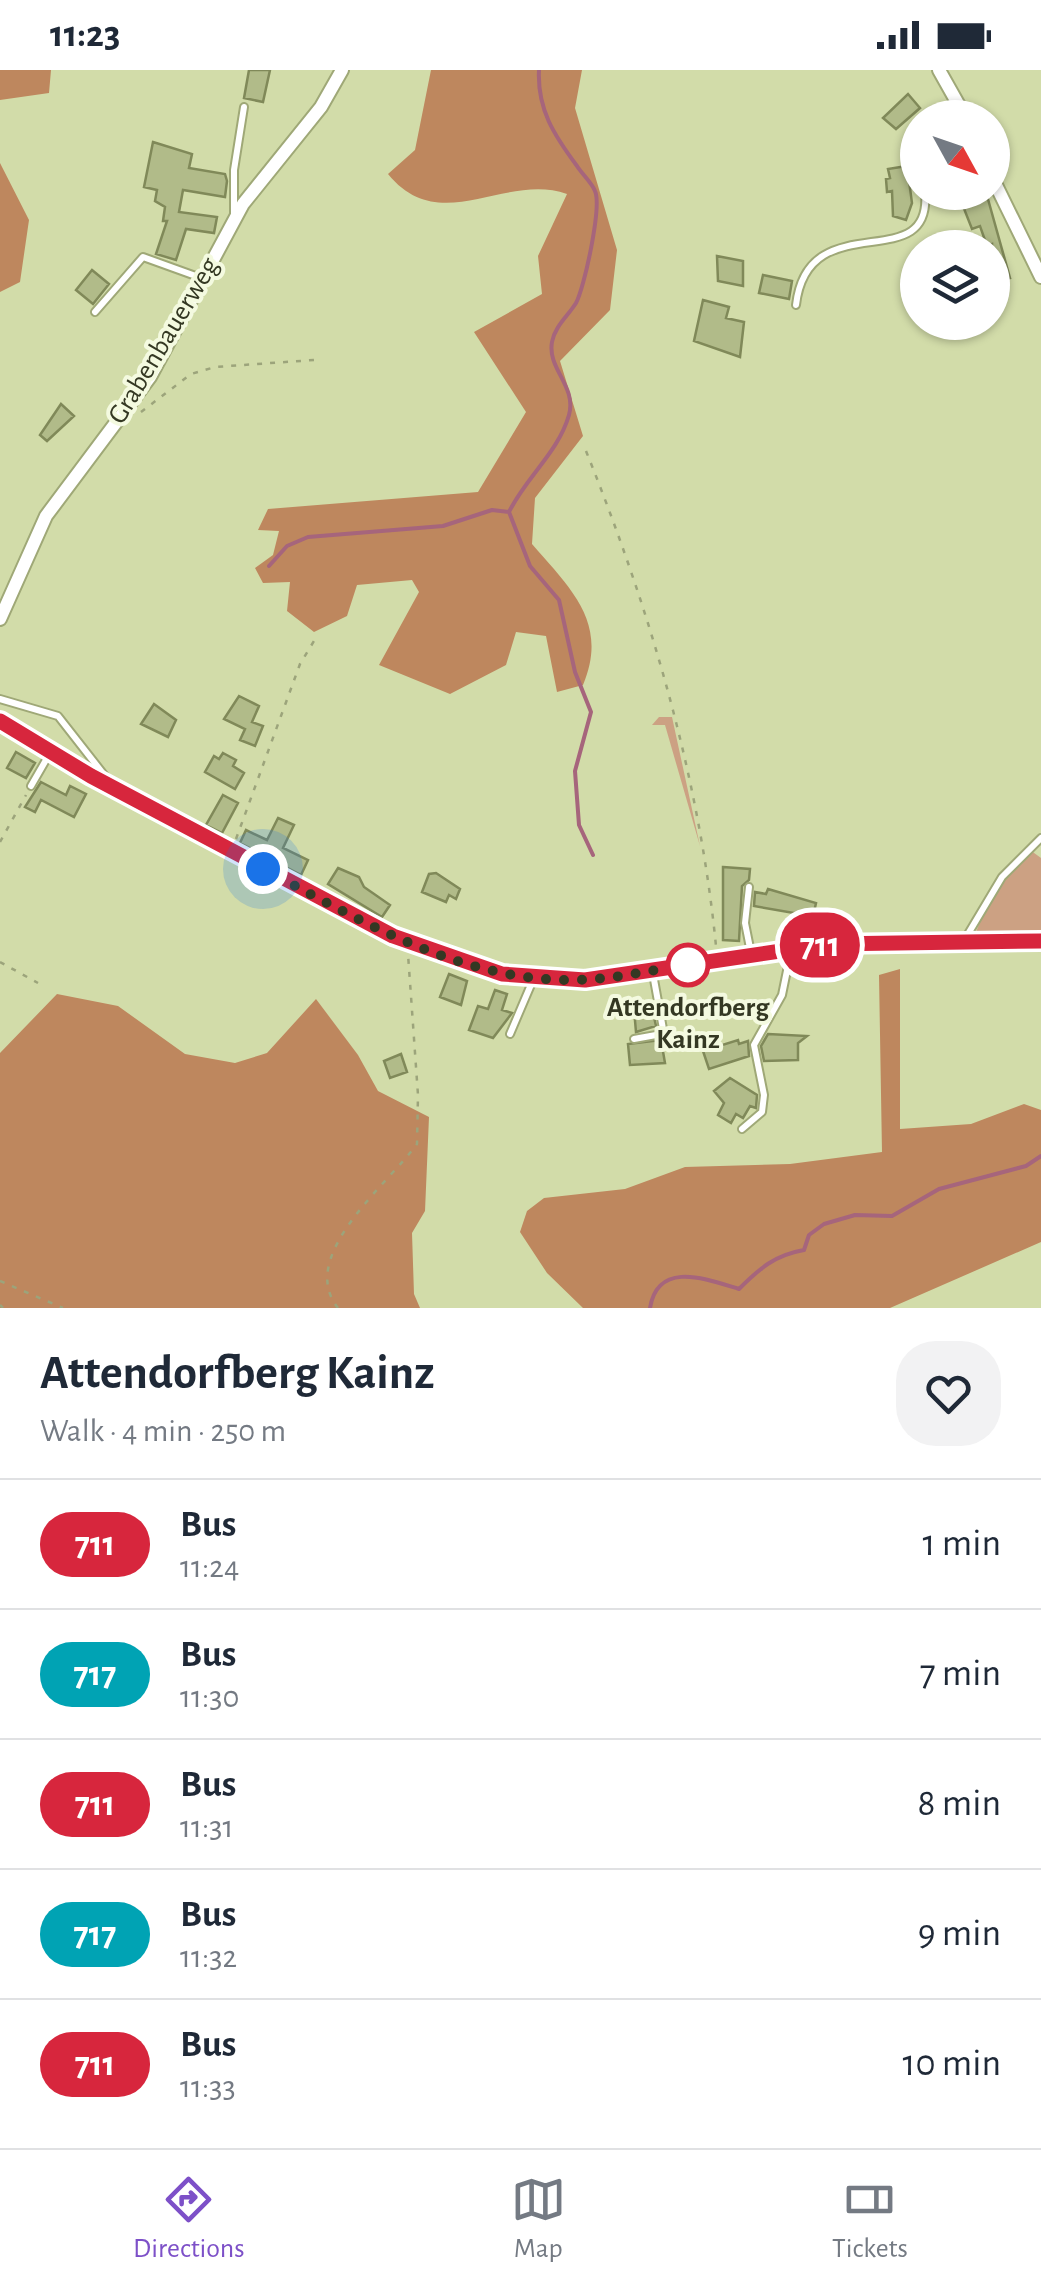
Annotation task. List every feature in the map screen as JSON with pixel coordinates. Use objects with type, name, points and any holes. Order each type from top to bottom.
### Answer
[{"type":"street","name":"Grabenbauerweg","points":[[0,620],[46,516],[127,410],[234,220],[264,174],[321,107],[342,70]]},
{"type":"street","points":[[939,70],[956,100]]},
{"type":"street","points":[[1006,210],[1022,247],[1041,277]]},
{"type":"street","points":[[0,721],[230,852],[407,942],[481,969],[534,979],[585,980],[791,948],[866,942],[1041,941]]},
{"type":"lane","points":[[234,220],[234,170],[244,108]]},
{"type":"lane","points":[[796,305],[806,268],[826,251],[904,236],[924,210]]},
{"type":"lane","points":[[95,312],[143,258],[204,278]]},
{"type":"lane","points":[[0,699],[58,716],[110,778],[112,787]]},
{"type":"lane","points":[[30,786],[50,752]]},
{"type":"lane","points":[[964,942],[1002,877],[1041,838]]},
{"type":"lane","points":[[749,887],[746,930],[752,954]]},
{"type":"lane","points":[[742,1129],[756,1121],[764,1102],[754,1045],[782,995],[791,948]]},
{"type":"lane","points":[[634,1039],[656,1036],[663,1029],[652,971]]},
{"type":"lane","points":[[510,1034],[534,979]]},
{"type":"path","points":[[127,410],[146,411],[184,378],[215,367],[314,360]]},
{"type":"path","points":[[586,451],[619,532],[672,700],[708,873],[717,960]]},
{"type":"path","points":[[230,852],[300,664],[314,640]]},
{"type":"path","points":[[0,842],[30,786]]},
{"type":"path","points":[[338,1308],[325,1276],[332,1254],[379,1182],[417,1144],[418,1095],[407,942]]},
{"type":"path","points":[[0,962],[38,983]]},
{"type":"path","points":[[0,1281],[63,1308]]},
{"type":"shaded area","points":[[0,70],[51,70],[49,93],[0,100]]},
{"type":"shaded area","points":[[431,70],[582,70],[575,108],[617,250],[610,310],[560,361],[583,436],[535,498],[532,544],[572,592],[589,625],[590,663],[583,685],[557,692],[546,636],[516,632],[506,665],[450,694],[379,665],[419,592],[412,580],[357,585],[347,616],[314,632],[287,611],[290,582],[263,583],[255,568],[273,555],[279,531],[258,530],[268,509],[478,492],[526,412],[474,332],[542,294],[538,256],[567,194],[544,189],[451,203],[429,201],[408,192],[388,174],[415,150]]},
{"type":"shaded area","points":[[0,163],[29,220],[20,282],[0,292]]},
{"type":"shaded area","points":[[659,717],[672,717],[700,846],[665,725],[652,725]]},
{"type":"shaded area","points":[[1030,850],[1041,858],[1041,935],[976,932],[992,892]]},
{"type":"shaded area","points":[[900,969],[900,1129],[971,1124],[1024,1104],[1041,1110],[1041,1242],[890,1308],[583,1308],[547,1273],[520,1232],[527,1211],[544,1198],[625,1189],[685,1167],[790,1164],[882,1152],[879,975]]},
{"type":"shaded area","points":[[57,994],[118,1006],[185,1054],[235,1063],[267,1053],[316,999],[358,1055],[378,1091],[429,1117],[425,1211],[412,1233],[414,1294],[420,1308],[0,1308],[0,1053]]},
{"type":"building","points":[[249,70],[270,70],[263,102],[244,98]]},
{"type":"building","points":[[900,102],[900,126],[896,129],[883,118]]},
{"type":"building","points":[[153,142],[192,154],[189,168],[225,174],[227,181],[225,197],[183,190],[179,212],[217,217],[214,233],[186,229],[176,260],[156,254],[167,221],[163,221],[165,207],[155,201],[157,190],[144,187]]},
{"type":"building","points":[[900,167],[900,210],[910,210],[906,220],[893,216],[892,191],[887,192],[888,169]]},
{"type":"building","points":[[965,210],[991,210],[997,230],[981,230],[980,226],[972,229]]},
{"type":"building","points":[[717,256],[743,261],[743,286],[718,281]]},
{"type":"building","points":[[92,270],[109,284],[93,304],[76,290]]},
{"type":"building","points":[[763,275],[792,281],[789,299],[759,293]]},
{"type":"building","points":[[703,300],[729,307],[726,318],[744,322],[740,357],[694,341]]},
{"type":"building","points":[[61,404],[74,416],[47,441],[40,435]]},
{"type":"building","points":[[239,696],[259,706],[252,722],[263,726],[255,746],[240,740],[245,729],[224,719]]},
{"type":"building","points":[[154,704],[176,720],[168,737],[141,724]]},
{"type":"building","points":[[16,752],[35,763],[26,778],[7,768]]},
{"type":"building","points":[[223,753],[236,760],[233,766],[244,773],[235,789],[205,772],[214,756],[219,759]]},
{"type":"building","points":[[41,782],[66,795],[70,786],[86,794],[74,817],[41,800],[35,812],[25,807]]},
{"type":"building","points":[[223,795],[238,803],[222,833],[206,825]]},
{"type":"building","points":[[278,818],[294,825],[283,848],[308,860],[301,875],[240,843],[246,830],[267,840]]},
{"type":"building","points":[[723,867],[750,869],[749,880],[742,886],[739,941],[723,940]]},
{"type":"building","points":[[338,868],[359,877],[364,887],[390,905],[382,917],[328,884]]},
{"type":"building","points":[[436,873],[460,889],[456,899],[449,895],[446,902],[422,892],[429,874]]},
{"type":"building","points":[[768,889],[816,903],[810,930],[791,926],[794,913],[754,906],[755,892],[766,894]]},
{"type":"building","points":[[449,974],[467,981],[461,1005],[440,997]]},
{"type":"building","points":[[495,990],[507,994],[502,1010],[512,1013],[493,1038],[469,1030],[478,1006],[488,1009]]},
{"type":"building","points":[[652,1008],[656,1026],[636,1032],[634,1009]]},
{"type":"building","points":[[768,1034],[807,1036],[798,1043],[798,1060],[764,1061],[761,1046]]},
{"type":"building","points":[[661,1040],[665,1063],[630,1065],[628,1044]]},
{"type":"building","points":[[738,1040],[739,1044],[748,1041],[749,1056],[709,1069],[703,1051]]},
{"type":"building","points":[[401,1054],[407,1072],[390,1078],[384,1061]]},
{"type":"building","points":[[730,1078],[757,1095],[756,1108],[750,1106],[743,1118],[736,1114],[731,1123],[718,1115],[724,1103],[714,1091]]},
{"type":"waterway","points":[[539,70],[541,97],[549,121],[594,188],[597,200],[591,248],[579,295],[552,342],[554,361],[569,395],[569,415],[557,441],[509,512],[530,566],[559,600],[575,672],[591,712],[575,771],[579,825],[593,855]]},
{"type":"waterway","points":[[269,566],[287,546],[308,537],[443,526],[492,510],[509,512]]},
{"type":"waterway","points":[[650,1308],[655,1293],[673,1278],[698,1278],[739,1289],[768,1264],[804,1250],[809,1235],[824,1224],[855,1215],[892,1216],[939,1189],[1026,1166],[1041,1156]]},
{"type":"bus line","name":"711","points":[[0,721],[91,776],[393,936],[449,959],[502,974],[585,980],[828,944],[1041,941]]},
{"type":"place","name":"Attendorfberg Kainz","points":[[688,965]]},
{"type":"route","points":[[263,869],[407,942],[494,972],[525,978],[585,980],[688,965]]}]
